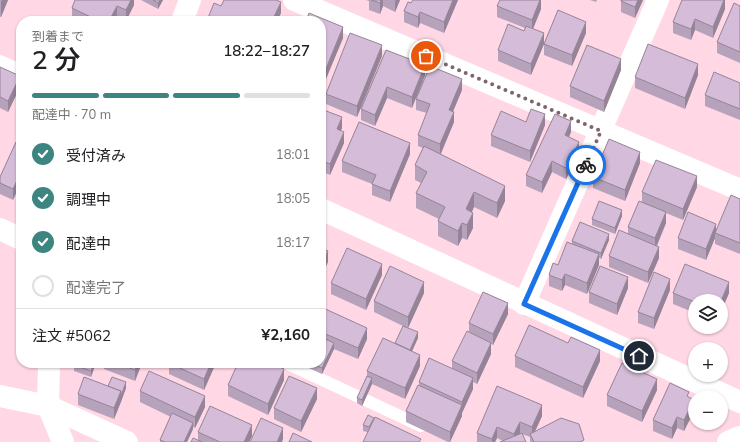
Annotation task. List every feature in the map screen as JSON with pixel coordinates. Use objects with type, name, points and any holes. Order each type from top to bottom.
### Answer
[{"type":"street","points":[[184,16],[190,0]]},
{"type":"street","points":[[294,0],[740,190]]},
{"type":"street","points":[[524,304],[658,0]]},
{"type":"street","points":[[326,211],[524,304],[740,402]]},
{"type":"street","points":[[0,229],[16,237]]},
{"type":"street","points":[[49,368],[48,406],[60,437]]},
{"type":"street","points":[[0,396],[48,406],[127,442]]},
{"type":"street","points":[[728,442],[740,438]]},
{"type":"lane","points":[[0,60],[16,68]]},
{"type":"lane","points":[[297,368],[433,432]]},
{"type":"building","points":[[75,0],[131,0],[126,10],[117,6],[112,16],[89,16],[72,8]]},
{"type":"building","points":[[153,0],[160,0],[158,3]]},
{"type":"building","points":[[224,0],[276,0],[281,2],[274,16],[209,16],[214,3],[221,6]]},
{"type":"building","points":[[371,0],[381,0],[380,3]]},
{"type":"building","points":[[413,0],[453,0],[444,22],[420,12],[418,17],[404,11],[408,2],[411,3]]},
{"type":"building","points":[[500,0],[540,0],[532,20],[497,6]]},
{"type":"building","points":[[621,0],[638,0],[635,7]]},
{"type":"building","points":[[682,0],[724,0],[713,27],[695,19],[691,29],[673,22]]},
{"type":"building","points":[[734,3],[740,6],[740,52],[717,42]]},
{"type":"building","points":[[558,10],[586,22],[572,55],[544,44]]},
{"type":"building","points":[[309,13],[316,16],[308,16]]},
{"type":"building","points":[[326,20],[343,27],[326,69]]},
{"type":"building","points":[[508,24],[524,31],[526,26],[544,33],[531,64],[498,50]]},
{"type":"building","points":[[350,33],[382,45],[357,106],[326,94]]},
{"type":"building","points":[[648,44],[698,64],[685,98],[635,77]]},
{"type":"building","points":[[587,45],[621,59],[604,101],[570,86]]},
{"type":"building","points":[[386,50],[425,65],[412,97],[387,87],[375,115],[361,109]]},
{"type":"building","points":[[430,66],[462,79],[449,110],[454,112],[440,144],[418,135],[430,104],[416,99]]},
{"type":"building","points":[[0,67],[16,74],[16,84],[8,101],[0,97]]},
{"type":"building","points":[[714,72],[740,83],[740,109],[705,95]]},
{"type":"building","points":[[531,109],[545,114],[530,151],[491,135],[501,111],[526,122]]},
{"type":"building","points":[[326,111],[342,117],[337,129],[344,132],[330,164],[326,162]]},
{"type":"building","points":[[555,114],[571,121],[565,135],[579,142],[566,168],[552,161],[542,182],[526,175]]},
{"type":"building","points":[[359,122],[410,143],[390,191],[372,184],[376,175],[342,161]]},
{"type":"building","points":[[609,139],[640,152],[625,190],[593,177]]},
{"type":"building","points":[[16,142],[16,183],[13,189],[0,183],[0,177]]},
{"type":"building","points":[[424,146],[505,186],[497,203],[474,192],[466,209],[473,213],[467,225],[462,223],[458,231],[438,221],[445,207],[416,193],[427,172],[415,165]]},
{"type":"building","points":[[656,160],[697,176],[683,209],[642,192]]},
{"type":"building","points":[[731,195],[740,199],[740,243],[715,233]]},
{"type":"building","points":[[599,201],[622,210],[615,228],[592,219]]},
{"type":"building","points":[[639,201],[666,212],[655,238],[628,227]]},
{"type":"building","points":[[688,212],[716,224],[706,249],[678,238]]},
{"type":"building","points":[[580,222],[609,234],[601,253],[572,241]]},
{"type":"building","points":[[619,230],[659,247],[648,272],[609,256]]},
{"type":"building","points":[[567,242],[599,254],[587,283],[565,274],[562,280],[549,275],[553,263],[558,265]]},
{"type":"building","points":[[347,248],[382,264],[366,299],[331,283]]},
{"type":"building","points":[[685,264],[729,282],[724,294],[688,294],[688,299],[673,293]]},
{"type":"building","points":[[390,266],[424,282],[408,317],[374,301]]},
{"type":"building","points":[[600,266],[628,277],[617,304],[589,292]]},
{"type":"building","points":[[654,272],[670,279],[654,318],[638,312]]},
{"type":"building","points":[[483,292],[508,303],[493,334],[469,323]]},
{"type":"building","points":[[326,309],[367,328],[358,348],[326,334]]},
{"type":"building","points":[[529,325],[568,343],[571,337],[600,350],[583,387],[515,356]]},
{"type":"building","points":[[403,326],[418,332],[410,350],[395,343]]},
{"type":"building","points":[[467,331],[491,343],[477,373],[452,361]]},
{"type":"building","points":[[383,338],[420,355],[405,388],[367,371]]},
{"type":"building","points":[[326,339],[334,343],[326,360]]},
{"type":"building","points":[[429,358],[473,378],[462,402],[419,382]]},
{"type":"building","points":[[622,363],[657,379],[642,411],[607,395]]},
{"type":"building","points":[[82,368],[92,368],[91,371]]},
{"type":"building","points":[[180,368],[209,368],[204,379]]},
{"type":"building","points":[[236,368],[284,369],[268,404],[228,385]]},
{"type":"building","points":[[149,371],[205,396],[195,417],[140,391]]},
{"type":"building","points":[[289,376],[317,388],[301,421],[274,408]]},
{"type":"building","points":[[367,376],[372,378],[362,400],[357,398]]},
{"type":"building","points":[[84,377],[121,391],[114,408],[78,394]]},
{"type":"building","points":[[112,377],[126,382],[121,396],[121,391],[108,386]]},
{"type":"building","points":[[670,383],[688,392],[688,412],[684,420],[677,417],[672,428],[653,420]]},
{"type":"building","points":[[418,385],[462,405],[450,432],[406,411]]},
{"type":"building","points":[[497,386],[542,405],[532,427],[520,422],[514,434],[497,427],[492,439],[477,433]]},
{"type":"building","points":[[210,406],[252,425],[244,442],[220,442],[198,432]]},
{"type":"building","points":[[172,413],[193,423],[184,442],[165,442],[160,440]]},
{"type":"building","points":[[368,415],[374,418],[369,427],[363,425]]},
{"type":"building","points":[[375,417],[421,439],[419,442],[363,442]]},
{"type":"building","points":[[261,418],[283,428],[277,442],[250,442]]},
{"type":"building","points":[[561,418],[579,424],[584,440],[580,442],[534,442],[530,434]]},
{"type":"building","points":[[293,433],[312,442],[289,442]]},
{"type":"building","points":[[522,433],[526,442],[500,442]]},
{"type":"building","points":[[193,438],[202,442],[191,442]]},
{"type":"way so far","points":[[426,56],[601,131],[586,165]]},
{"type":"route","points":[[586,165],[524,304],[639,356]]}]
